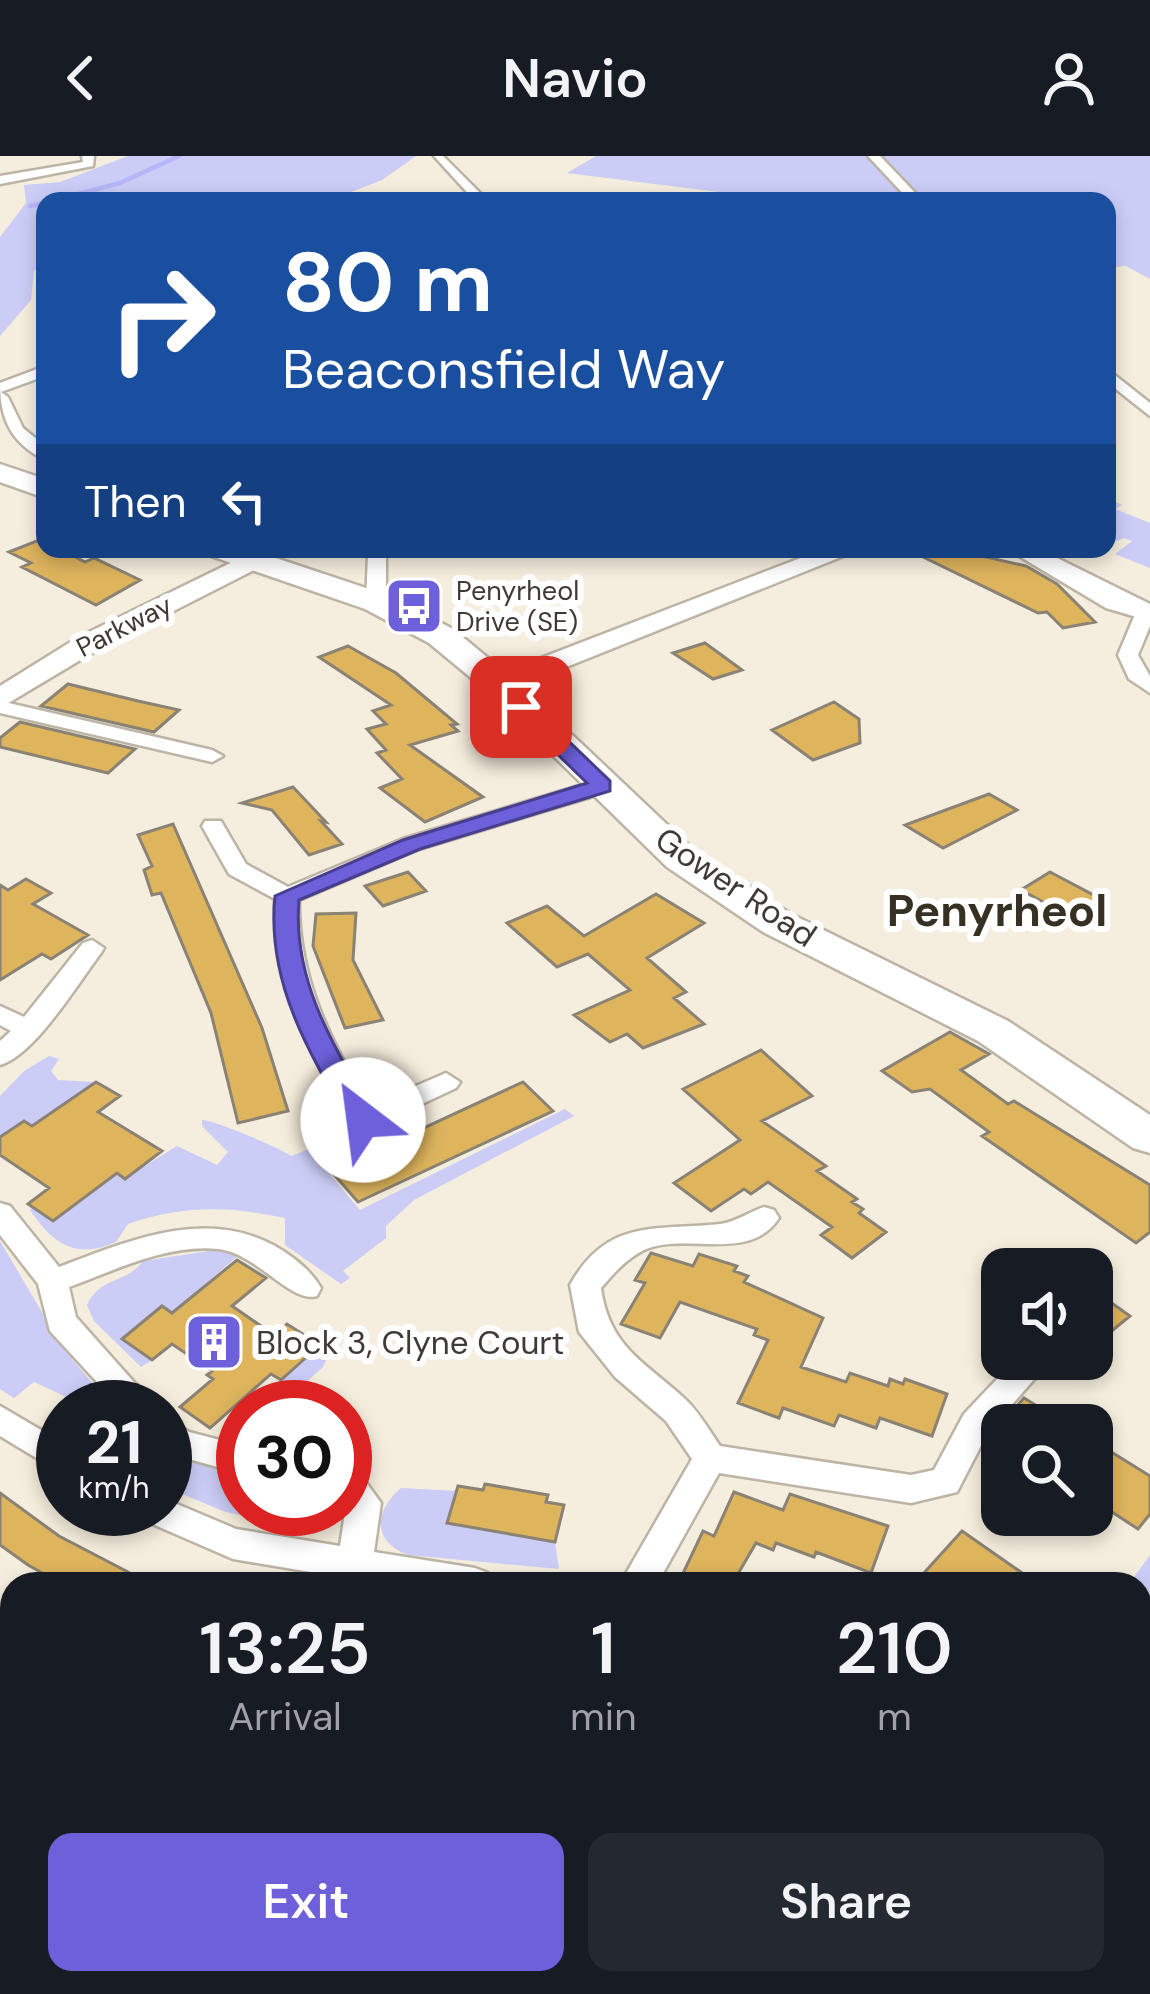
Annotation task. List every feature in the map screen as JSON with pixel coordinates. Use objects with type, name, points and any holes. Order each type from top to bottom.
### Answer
[{"type":"main road","points":[[1,473],[36,486]]},
{"type":"main road","name":"Gower Road","points":[[247,558],[376,602],[441,635],[499,684],[681,859],[777,923],[993,1031],[1150,1137]]},
{"type":"street","points":[[1,184],[67,172],[88,164],[88,156]]},
{"type":"street","points":[[874,156],[908,192]]},
{"type":"street","points":[[438,158],[473,192]]},
{"type":"street","points":[[36,375],[0,393],[16,430],[36,447]]},
{"type":"street","points":[[1116,382],[1150,411]]},
{"type":"street","points":[[376,602],[377,558]]},
{"type":"street","points":[[499,684],[825,558]]},
{"type":"street","points":[[1038,558],[1148,612],[1128,655],[1136,675],[1150,687]]},
{"type":"street","name":"Parkway","points":[[0,703],[87,644],[253,560]]},
{"type":"street","points":[[0,703],[212,756]]},
{"type":"street","points":[[287,896],[411,844],[602,786]]},
{"type":"street","points":[[212,826],[237,869],[287,896]]},
{"type":"street","points":[[287,896],[284,927],[301,1010],[363,1120],[446,1082]]},
{"type":"street","points":[[0,1056],[28,1030],[92,948]]},
{"type":"street","points":[[0,1013],[28,1030]]},
{"type":"street","points":[[0,1214],[52,1281],[61,1322],[115,1380]]},
{"type":"street","points":[[764,1219],[745,1232],[644,1235],[606,1257],[585,1285],[590,1323],[626,1368],[678,1412],[710,1458],[911,1489],[945,1482],[976,1424],[1017,1380]]},
{"type":"street","points":[[52,1281],[166,1241],[214,1236],[259,1248],[287,1266],[306,1288]]},
{"type":"street","points":[[0,1419],[36,1442]]},
{"type":"street","points":[[645,1572],[710,1458]]},
{"type":"street","points":[[192,1526],[233,1544],[403,1572]]},
{"type":"street","points":[[355,1564],[359,1536]]},
{"type":"shaded area","points":[[128,156],[416,156],[382,180],[351,192],[36,192],[31,300],[0,336],[0,237],[26,203],[24,185],[60,182]]},
{"type":"shaded area","points":[[596,156],[1150,156],[1150,279],[1126,266],[1116,267],[1116,192],[718,192],[567,173]]},
{"type":"shaded area","points":[[1116,509],[1150,523],[1150,568],[1116,554],[1132,541],[1116,541]]},
{"type":"shaded area","points":[[49,1056],[59,1059],[51,1071],[58,1080],[96,1082],[32,1126],[23,1121],[0,1137],[0,1096],[24,1071]]},
{"type":"shaded area","points":[[565,1109],[574,1116],[414,1200],[386,1226],[386,1238],[343,1271],[350,1278],[341,1284],[285,1245],[285,1218],[225,1210],[168,1213],[128,1224],[116,1242],[77,1249],[57,1240],[30,1210],[33,1207],[53,1220],[117,1173],[125,1178],[177,1146],[217,1165],[228,1152],[202,1126],[202,1120],[291,1156],[325,1143],[334,1159],[327,1171],[360,1210]]},
{"type":"shaded area","points":[[0,1241],[65,1351],[90,1380],[36,1380],[14,1398],[0,1389]]},
{"type":"shaded area","points":[[216,1250],[241,1253],[172,1313],[162,1307],[123,1338],[152,1360],[141,1367],[94,1321],[87,1305],[92,1296],[143,1261]]},
{"type":"shaded area","points":[[320,1345],[330,1352],[323,1367],[308,1380],[280,1380]]},
{"type":"shaded area","points":[[192,1461],[216,1467],[216,1508],[192,1498]]},
{"type":"shaded area","points":[[401,1488],[457,1491],[448,1523],[555,1542],[559,1569],[408,1555],[388,1542],[381,1526],[385,1507]]},
{"type":"shaded area","points":[[1150,1555],[1150,1572],[1138,1572]]},
{"type":"building","points":[[36,541],[36,558],[85,562],[94,558],[140,580],[96,605],[22,567],[31,563],[9,552]]},
{"type":"building","points":[[925,558],[991,558],[1026,566],[1057,584],[1095,622],[1063,628],[1047,612],[1038,613]]},
{"type":"building","points":[[705,643],[742,670],[713,679],[673,653]]},
{"type":"building","points":[[348,646],[396,673],[457,724],[451,725],[458,731],[410,745],[483,797],[425,822],[380,788],[402,779],[377,753],[386,750],[367,729],[386,724],[373,711],[391,705],[319,657]]},
{"type":"building","points":[[68,684],[179,710],[154,732],[41,706]]},
{"type":"building","points":[[834,702],[859,719],[860,743],[813,760],[772,730]]},
{"type":"building","points":[[20,722],[135,749],[108,773],[0,747],[0,738]]},
{"type":"building","points":[[293,787],[342,844],[309,855],[272,810],[242,803]]},
{"type":"building","points":[[989,794],[1017,810],[943,848],[905,825]]},
{"type":"building","points":[[173,824],[262,1028],[288,1111],[238,1123],[211,1013],[161,893],[152,895],[144,870],[152,866],[138,835]]},
{"type":"building","points":[[408,872],[426,891],[383,906],[365,886]]},
{"type":"building","points":[[1050,872],[1101,899],[1073,918],[1021,890]]},
{"type":"building","points":[[26,879],[51,893],[33,904],[88,935],[51,959],[42,954],[0,980],[0,885],[8,890]]},
{"type":"building","points":[[656,894],[704,923],[647,958],[686,992],[674,998],[704,1024],[643,1048],[627,1034],[610,1042],[574,1015],[630,990],[588,954],[557,967],[507,923],[547,906],[584,936]]},
{"type":"building","points":[[356,913],[353,960],[383,1020],[345,1028],[313,946],[316,914]]},
{"type":"building","points":[[950,1032],[989,1054],[961,1070],[1008,1104],[1014,1101],[1150,1185],[1150,1232],[1136,1243],[982,1136],[989,1132],[930,1089],[912,1092],[882,1071]]},
{"type":"building","points":[[761,1050],[812,1096],[762,1121],[826,1166],[817,1171],[857,1199],[852,1202],[863,1209],[859,1213],[886,1232],[852,1258],[821,1235],[832,1227],[768,1182],[751,1194],[744,1189],[711,1211],[674,1183],[740,1140],[683,1089]]},
{"type":"building","points":[[96,1082],[120,1096],[98,1112],[162,1151],[125,1179],[117,1173],[53,1221],[28,1204],[49,1188],[0,1155],[0,1137],[24,1121],[32,1126]]},
{"type":"building","points":[[523,1082],[553,1111],[358,1202],[331,1171]]},
{"type":"building","points":[[651,1253],[693,1266],[699,1254],[737,1266],[734,1271],[748,1276],[744,1282],[823,1318],[801,1367],[846,1382],[850,1373],[888,1386],[890,1379],[903,1384],[905,1379],[947,1394],[932,1436],[880,1418],[876,1428],[839,1415],[834,1426],[783,1408],[779,1418],[738,1403],[768,1340],[754,1335],[757,1329],[680,1302],[660,1338],[621,1324],[645,1283],[635,1280]]},
{"type":"building","name":"Block 3, Clyne Court","points":[[237,1260],[266,1278],[232,1306],[274,1335],[287,1324],[320,1345],[281,1380],[271,1374],[264,1380],[216,1380],[216,1423],[210,1428],[192,1415],[192,1397],[213,1379],[207,1375],[212,1371],[172,1344],[152,1360],[122,1339],[162,1306],[172,1313]]},
{"type":"building","points":[[1113,1304],[1130,1316],[1113,1330]]},
{"type":"building","points":[[1113,1453],[1150,1476],[1150,1514],[1138,1529],[1113,1513]]},
{"type":"building","points":[[485,1484],[548,1495],[546,1502],[564,1505],[555,1542],[447,1523],[458,1486],[483,1490]]},
{"type":"building","points":[[734,1492],[783,1510],[790,1494],[888,1526],[871,1572],[816,1552],[814,1557],[776,1543],[773,1550],[756,1543],[739,1572],[684,1572],[703,1531],[714,1536]]},
{"type":"building","points":[[0,1493],[36,1519],[36,1536],[59,1536],[128,1572],[41,1572],[0,1545]]},
{"type":"building","points":[[962,1531],[1021,1572],[925,1572]]},
{"type":"waterway","points":[[86,192],[120,183],[179,156]]},
{"type":"waterway","points":[[30,206],[36,205]]},
{"type":"place","name":"Penyrheol Drive (SE)","points":[[414,606]]},
{"type":"place","name":"Block 3, Clyne Court","points":[[214,1342]]},
{"type":"district","name":"Penyrheol","points":[[997,910]]},
{"type":"route","points":[[363,1120],[301,1010],[284,927],[287,896],[411,844],[602,786],[521,707]]}]
